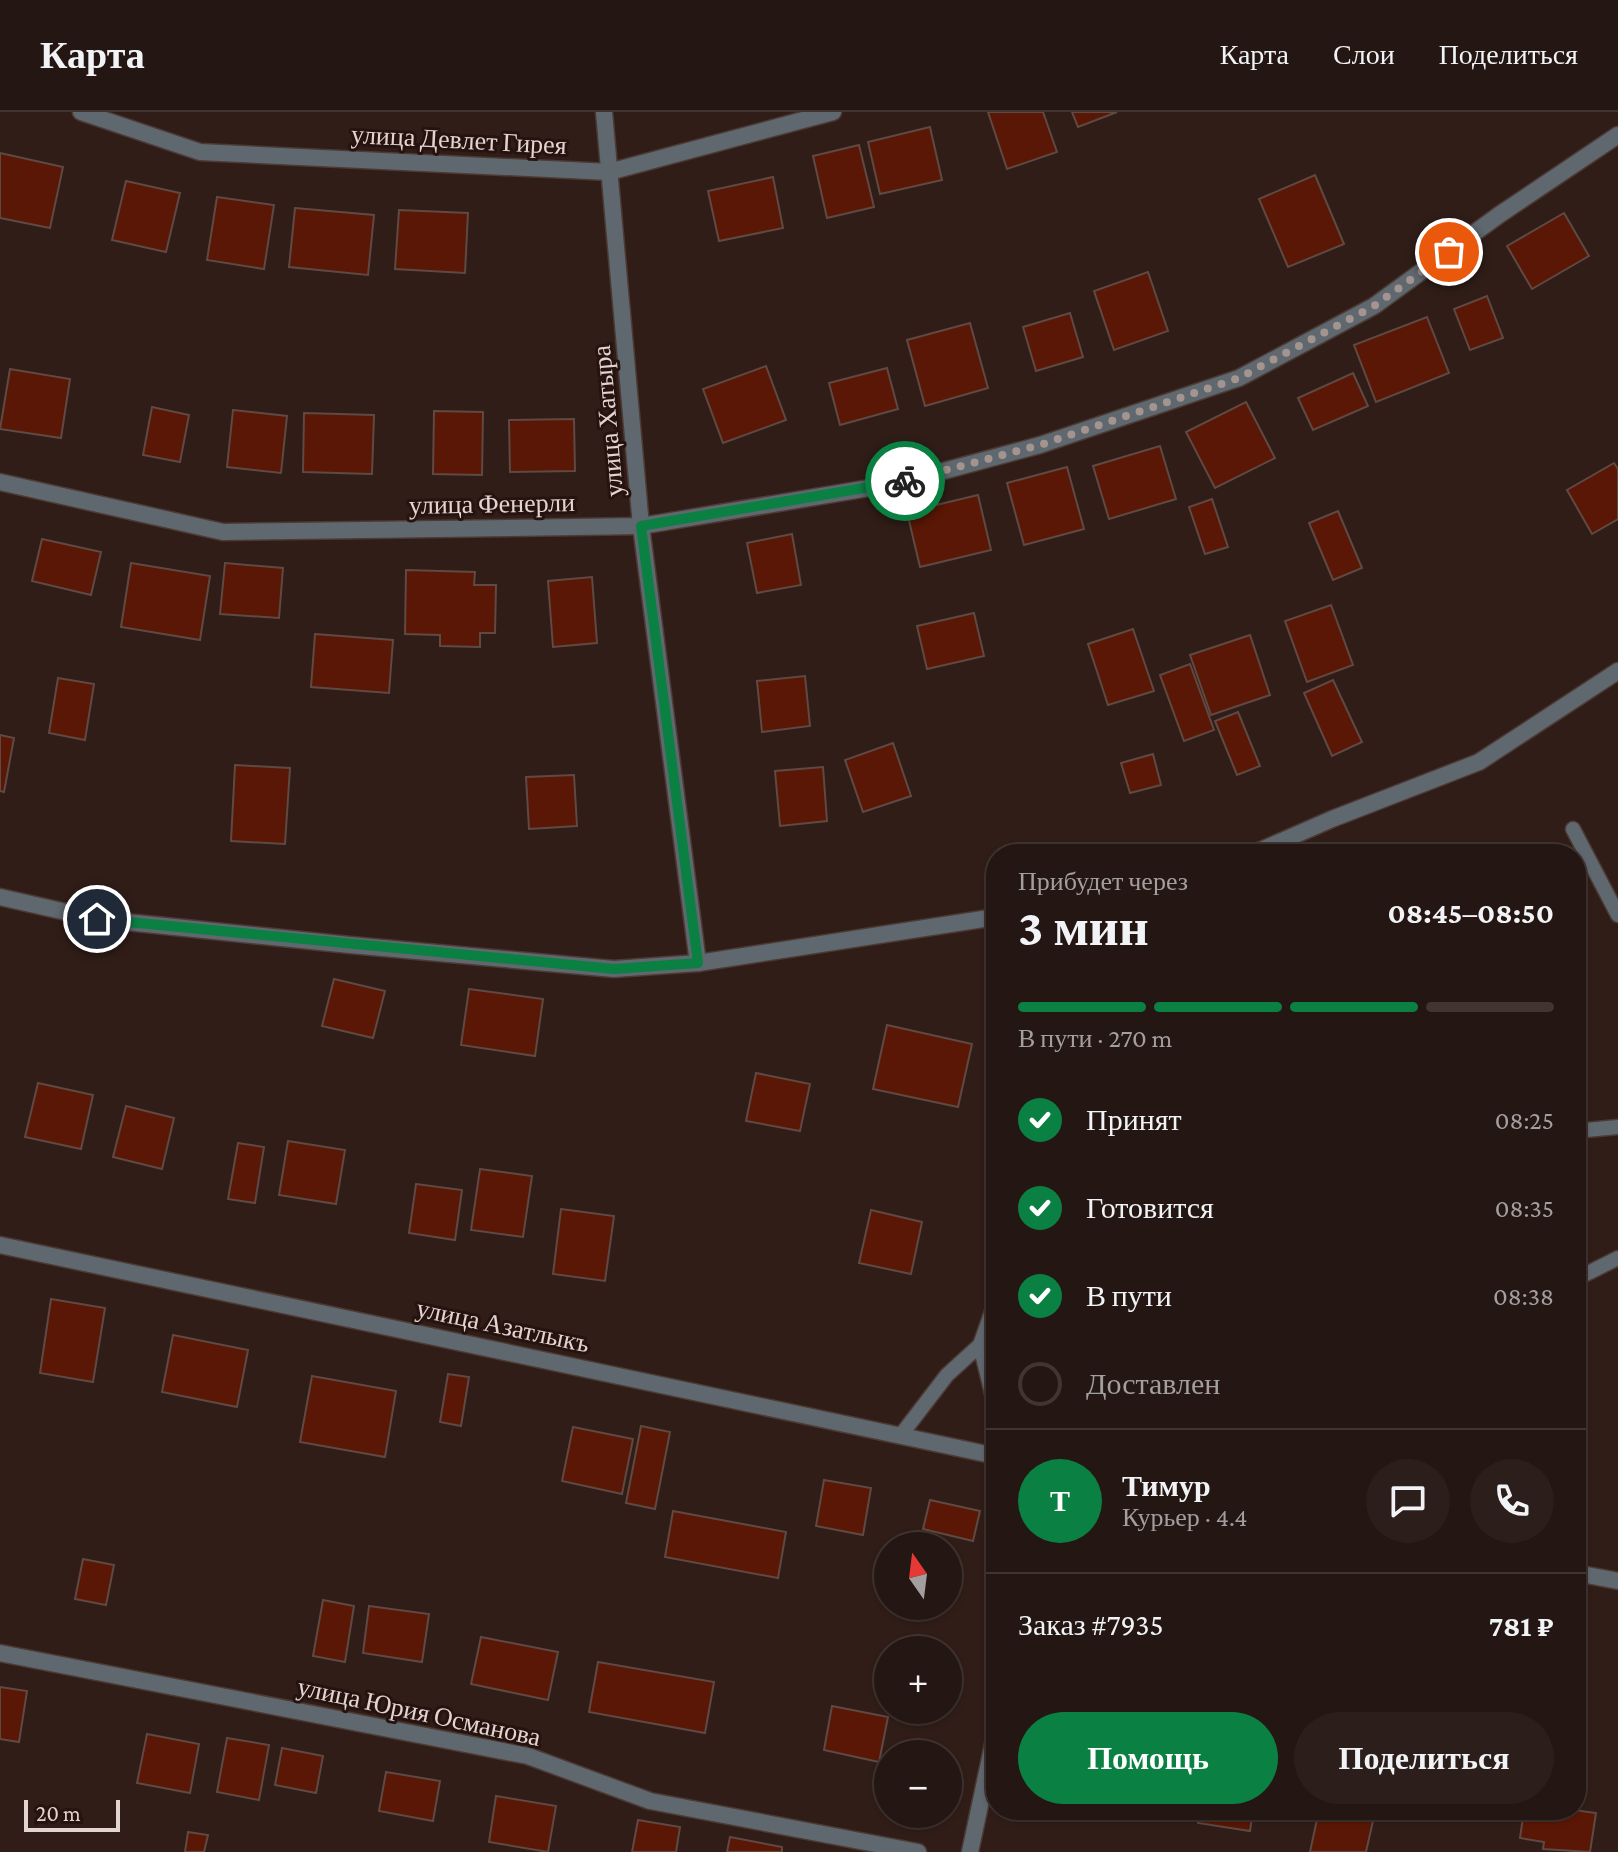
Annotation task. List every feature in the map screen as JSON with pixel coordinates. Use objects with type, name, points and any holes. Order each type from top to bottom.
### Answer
[{"type":"street","name":"улица Девлет Гирея","points":[[81,112],[200,152],[609,172],[833,112]]},
{"type":"street","name":"улица Хатыра","points":[[604,112],[641,526],[698,963]]},
{"type":"street","name":"улица Фенерли","points":[[0,482],[223,532],[641,526],[899,483],[1040,445],[1239,378],[1374,306],[1499,215],[1618,135]]},
{"type":"street","points":[[1275,844],[1479,762],[1618,671]]},
{"type":"street","points":[[0,897],[97,919],[614,969],[698,963],[986,919]]},
{"type":"street","name":"улица Азатлыкъ","points":[[0,1245],[986,1454]]},
{"type":"street","points":[[1586,1575],[1618,1581]]},
{"type":"street","name":"улица Юрия Османова","points":[[0,1653],[528,1756],[650,1801],[918,1852]]},
{"type":"street","points":[[970,1852],[986,1777]]},
{"type":"lane","points":[[1573,829],[1581,844]]},
{"type":"lane","points":[[1586,854],[1618,915]]},
{"type":"lane","points":[[1586,1130],[1618,1127]]},
{"type":"lane","points":[[1586,1274],[1618,1258]]},
{"type":"lane","points":[[901,1435],[947,1375],[980,1345],[986,1328]]},
{"type":"lane","points":[[980,1345],[986,1369]]},
{"type":"building","points":[[988,112],[1043,112],[1057,152],[1007,169]]},
{"type":"building","points":[[1072,112],[1117,112],[1078,127]]},
{"type":"building","points":[[930,127],[942,180],[880,194],[868,142]]},
{"type":"building","points":[[859,145],[874,207],[827,218],[813,156]]},
{"type":"building","points":[[0,153],[63,167],[50,228],[0,218]]},
{"type":"building","points":[[1315,175],[1344,244],[1288,267],[1259,199]]},
{"type":"building","points":[[773,177],[783,228],[719,241],[708,191]]},
{"type":"building","points":[[126,181],[180,193],[166,252],[112,240]]},
{"type":"building","points":[[217,197],[274,205],[264,269],[207,260]]},
{"type":"building","points":[[295,208],[374,215],[368,275],[289,267]]},
{"type":"building","points":[[399,210],[468,213],[465,273],[395,269]]},
{"type":"building","points":[[1564,213],[1589,256],[1532,289],[1507,246]]},
{"type":"building","points":[[1148,272],[1168,331],[1114,350],[1094,291]]},
{"type":"building","points":[[1487,296],[1503,338],[1470,350],[1454,309]]},
{"type":"building","points":[[1070,313],[1083,357],[1036,371],[1023,327]]},
{"type":"building","points":[[1427,317],[1449,373],[1376,402],[1354,345]]},
{"type":"building","points":[[970,323],[988,388],[925,406],[907,340]]},
{"type":"building","points":[[766,366],[786,420],[723,443],[703,389]]},
{"type":"building","points":[[887,368],[898,409],[840,425],[829,383]]},
{"type":"building","points":[[10,369],[70,379],[61,438],[0,429]]},
{"type":"building","points":[[1353,373],[1368,406],[1313,430],[1298,398]]},
{"type":"building","points":[[1246,402],[1275,458],[1215,488],[1186,432]]},
{"type":"building","points":[[152,407],[189,415],[180,462],[143,455]]},
{"type":"building","points":[[233,410],[287,416],[281,473],[227,467]]},
{"type":"building","points":[[434,411],[483,412],[482,475],[433,474]]},
{"type":"building","points":[[304,413],[374,415],[372,474],[303,472]]},
{"type":"building","points":[[574,419],[575,471],[510,472],[509,420]]},
{"type":"building","points":[[1160,446],[1176,499],[1109,519],[1093,466]]},
{"type":"building","points":[[1614,463],[1618,469],[1618,519],[1592,534],[1567,490]]},
{"type":"building","points":[[1067,467],[1084,529],[1024,545],[1007,483]]},
{"type":"building","points":[[978,495],[991,550],[920,567],[907,512]]},
{"type":"building","points":[[1212,499],[1228,547],[1205,554],[1189,507]]},
{"type":"building","points":[[1338,511],[1362,568],[1333,580],[1309,523]]},
{"type":"building","points":[[792,534],[801,585],[757,593],[747,543]]},
{"type":"building","points":[[42,539],[101,552],[91,595],[32,581]]},
{"type":"building","points":[[131,563],[210,576],[200,640],[121,627]]},
{"type":"building","points":[[225,563],[283,568],[279,618],[220,614]]},
{"type":"building","points":[[406,570],[475,572],[474,585],[496,585],[495,633],[480,633],[480,647],[440,646],[440,635],[405,634]]},
{"type":"building","points":[[592,577],[597,643],[553,647],[548,581]]},
{"type":"building","points":[[1331,605],[1353,665],[1307,682],[1285,621]]},
{"type":"building","points":[[974,613],[984,656],[927,669],[917,626]]},
{"type":"building","points":[[1133,629],[1154,691],[1108,705],[1088,644]]},
{"type":"building","points":[[315,634],[393,640],[389,693],[311,687]]},
{"type":"building","points":[[1250,635],[1270,695],[1211,715],[1190,655]]},
{"type":"building","points":[[1190,664],[1214,730],[1184,741],[1160,675]]},
{"type":"building","points":[[805,676],[810,726],[762,732],[757,681]]},
{"type":"building","points":[[58,678],[94,684],[85,740],[49,733]]},
{"type":"building","points":[[1333,680],[1362,742],[1332,756],[1304,693]]},
{"type":"building","points":[[1238,712],[1260,766],[1237,775],[1215,721]]},
{"type":"building","points":[[0,735],[14,738],[4,792],[0,791]]},
{"type":"building","points":[[893,743],[911,796],[863,812],[845,760]]},
{"type":"building","points":[[1153,754],[1161,785],[1130,793],[1121,763]]},
{"type":"building","points":[[235,765],[290,768],[285,844],[231,841]]},
{"type":"building","points":[[823,767],[827,821],[780,826],[775,771]]},
{"type":"building","points":[[574,775],[577,826],[529,829],[526,777]]},
{"type":"building","points":[[334,979],[385,991],[373,1038],[322,1026]]},
{"type":"building","points":[[469,989],[543,999],[535,1056],[461,1045]]},
{"type":"building","points":[[887,1025],[972,1044],[958,1107],[873,1089]]},
{"type":"building","points":[[756,1073],[810,1084],[800,1131],[746,1121]]},
{"type":"building","points":[[38,1083],[93,1095],[81,1149],[25,1137]]},
{"type":"building","points":[[126,1106],[174,1118],[162,1169],[113,1157]]},
{"type":"building","points":[[288,1141],[345,1150],[336,1204],[279,1195]]},
{"type":"building","points":[[238,1143],[264,1147],[255,1203],[228,1199]]},
{"type":"building","points":[[480,1169],[532,1176],[523,1237],[471,1230]]},
{"type":"building","points":[[416,1184],[462,1190],[455,1240],[409,1233]]},
{"type":"building","points":[[561,1209],[614,1216],[605,1281],[553,1274]]},
{"type":"building","points":[[871,1210],[922,1222],[911,1274],[859,1263]]},
{"type":"building","points":[[51,1299],[105,1308],[93,1382],[40,1373]]},
{"type":"building","points":[[173,1335],[248,1350],[237,1407],[162,1392]]},
{"type":"building","points":[[448,1374],[469,1377],[461,1426],[440,1422]]},
{"type":"building","points":[[312,1376],[396,1391],[385,1457],[300,1442]]},
{"type":"building","points":[[641,1426],[670,1432],[655,1509],[626,1503]]},
{"type":"building","points":[[573,1427],[633,1439],[622,1494],[562,1481]]},
{"type":"building","points":[[824,1480],[871,1488],[863,1535],[816,1526]]},
{"type":"building","points":[[930,1500],[980,1511],[973,1541],[962,1538],[962,1532],[923,1529]]},
{"type":"building","points":[[673,1511],[786,1532],[778,1578],[665,1557]]},
{"type":"building","points":[[83,1559],[114,1565],[106,1605],[75,1599]]},
{"type":"building","points":[[323,1600],[354,1606],[345,1662],[313,1656]]},
{"type":"building","points":[[369,1606],[429,1614],[422,1662],[363,1653]]},
{"type":"building","points":[[481,1637],[558,1652],[548,1700],[471,1684]]},
{"type":"building","points":[[598,1662],[714,1682],[705,1733],[589,1712]]},
{"type":"building","points":[[0,1687],[27,1691],[19,1742],[0,1739]]},
{"type":"building","points":[[832,1706],[874,1714],[874,1724],[887,1724],[883,1740],[874,1740],[874,1761],[824,1750]]},
{"type":"building","points":[[147,1734],[199,1744],[190,1793],[137,1783]]},
{"type":"building","points":[[227,1738],[269,1745],[259,1800],[217,1792]]},
{"type":"building","points":[[282,1748],[323,1756],[316,1793],[275,1785]]},
{"type":"building","points":[[386,1772],[440,1781],[433,1821],[379,1811]]},
{"type":"building","points":[[496,1796],[556,1806],[548,1852],[489,1842]]},
{"type":"building","points":[[1586,1812],[1596,1813],[1590,1852],[1543,1849],[1544,1842],[1520,1838],[1523,1820],[1586,1820]]},
{"type":"building","points":[[638,1820],[680,1827],[676,1852],[632,1852]]},
{"type":"building","points":[[1198,1820],[1252,1820],[1250,1831],[1198,1823]]},
{"type":"building","points":[[1317,1820],[1373,1820],[1366,1852],[1310,1852]]},
{"type":"building","points":[[188,1832],[208,1835],[204,1852],[185,1852]]},
{"type":"building","points":[[730,1837],[782,1847],[782,1852],[727,1852]]},
{"type":"way so far","points":[[905,481],[1040,445],[1239,378],[1374,306],[1449,252]]},
{"type":"route","points":[[97,919],[614,969],[698,963],[641,526],[905,481]]}]
